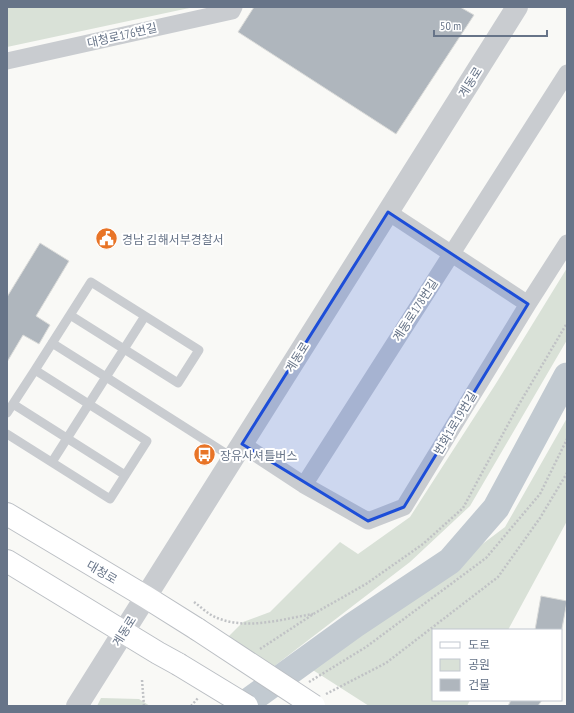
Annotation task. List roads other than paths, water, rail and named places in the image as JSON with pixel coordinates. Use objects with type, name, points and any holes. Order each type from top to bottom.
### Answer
[{"type":"main road","name":"대청로","points":[[7,514],[319,701]]},
{"type":"main road","points":[[7,561],[246,706]]},
{"type":"street","name":"대청로176번길","points":[[7,61],[232,11],[234,7]]},
{"type":"street","name":"계동로","points":[[77,706],[517,7]]},
{"type":"street","name":"계동로178번길","points":[[304,485],[369,380],[452,254],[567,73]]},
{"type":"street","points":[[388,212],[528,304]]},
{"type":"street","name":"번화1로19번길","points":[[304,485],[368,521],[404,507],[567,243]]},
{"type":"street","points":[[238,451],[304,485]]},
{"type":"lane","points":[[7,413],[91,282],[199,350],[178,383],[70,315]]},
{"type":"lane","points":[[52,462],[145,316]]},
{"type":"lane","points":[[52,343],[106,377],[238,451]]},
{"type":"lane","points":[[7,434],[110,499],[147,441],[35,370]]},
{"type":"lane","points":[[13,404],[125,475]]},
{"type":"waterway","points":[[242,706],[354,625],[450,561],[496,508],[567,376]]},
{"type":"place","name":"경남 김해서부경찰서","points":[[106,239]]},
{"type":"place","name":"장유사셔틀버스","points":[[205,455]]}]
